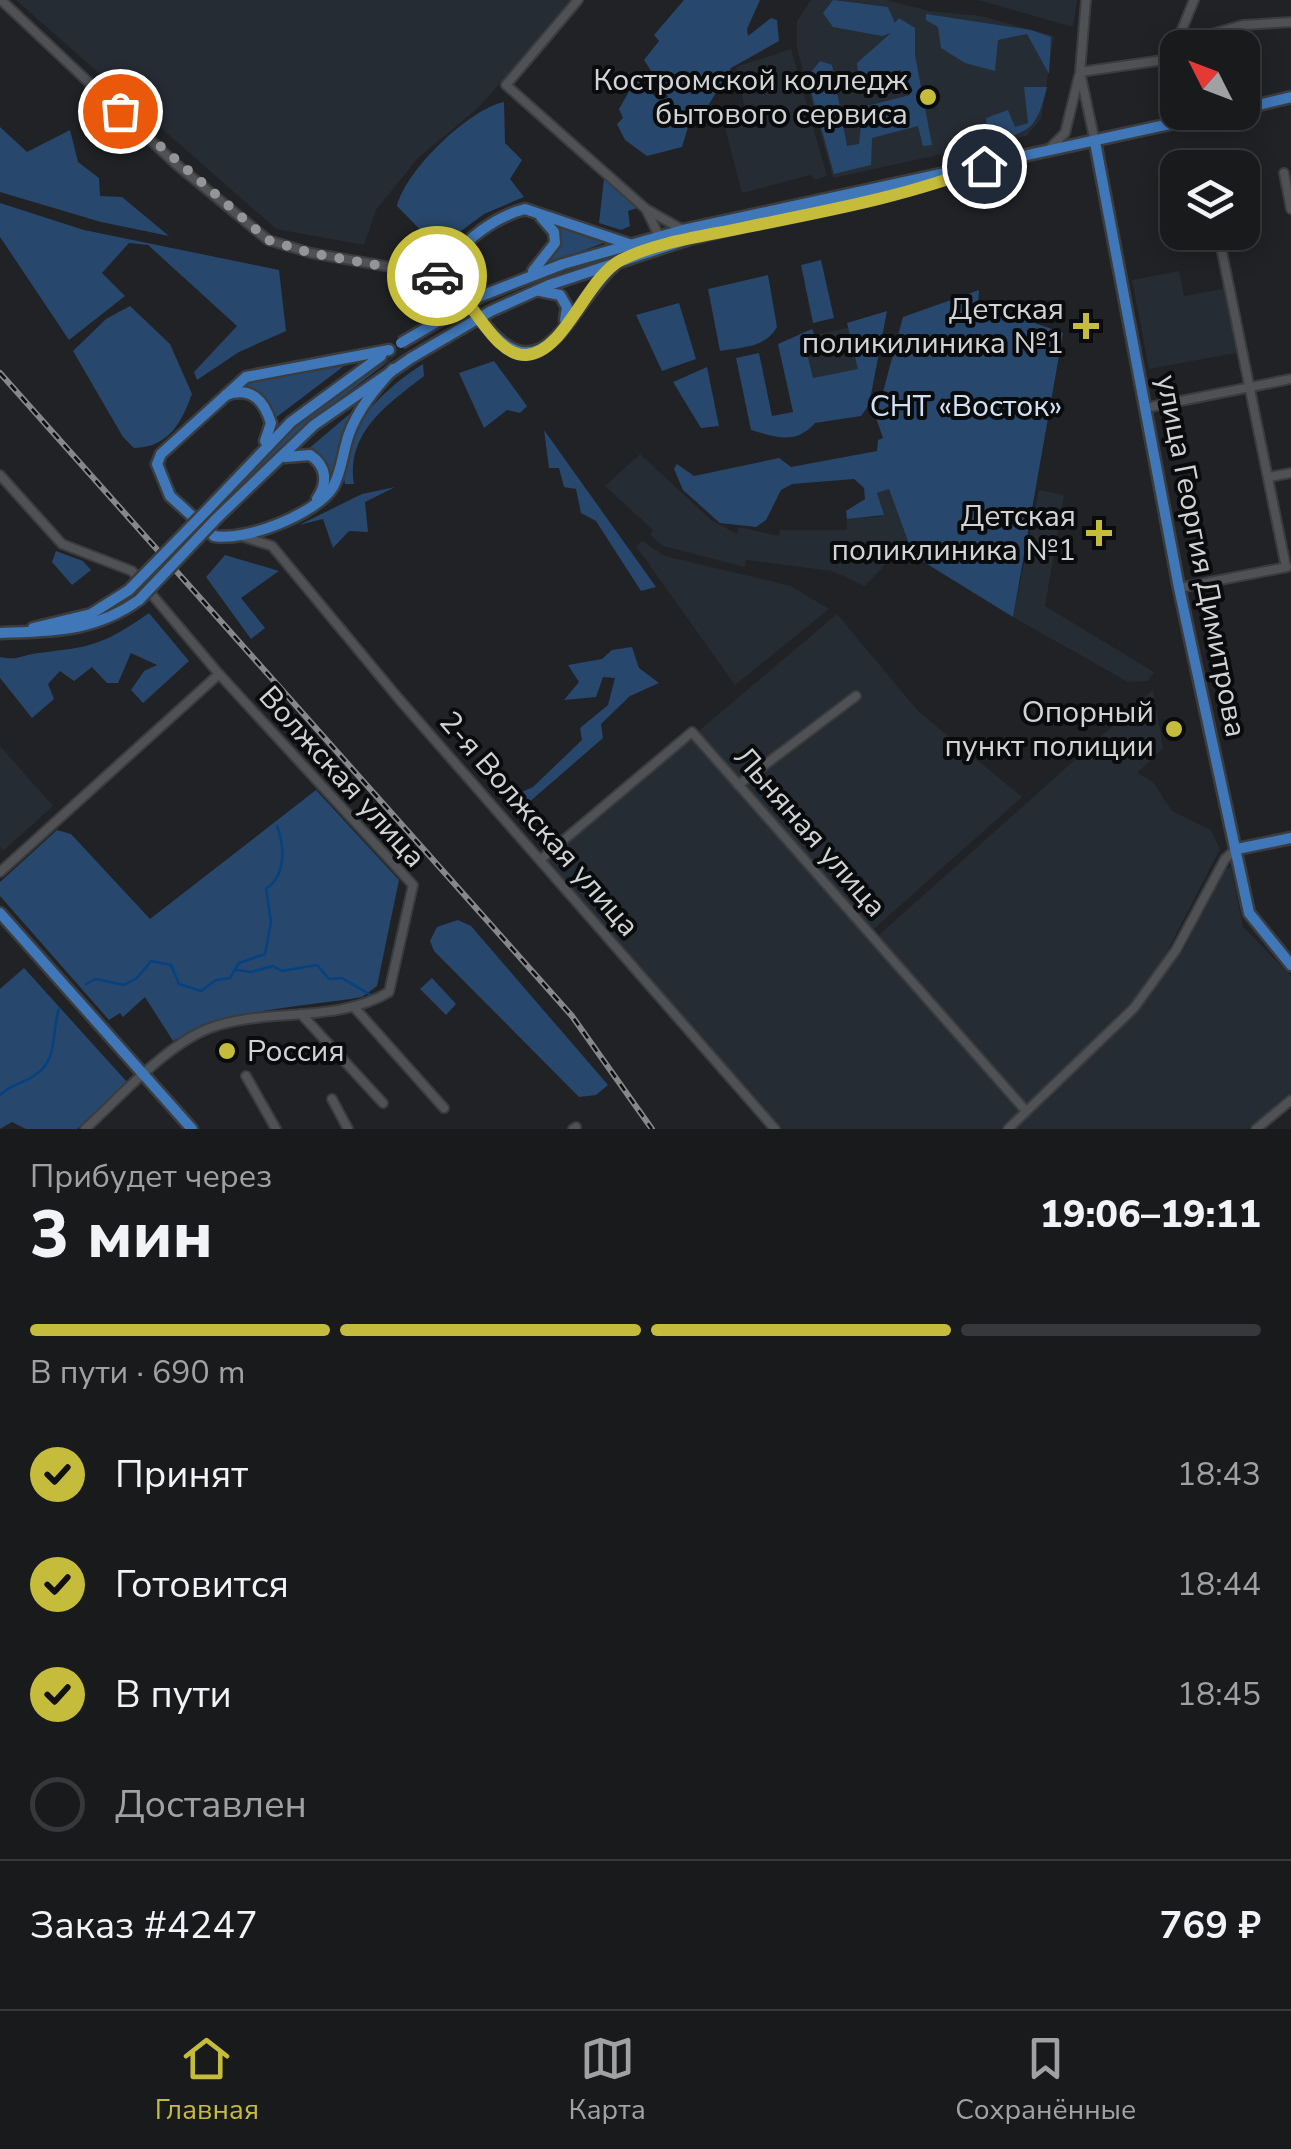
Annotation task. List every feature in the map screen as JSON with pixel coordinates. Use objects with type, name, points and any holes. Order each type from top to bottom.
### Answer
[{"type":"main road","points":[[1260,104],[1291,98]]},
{"type":"main road","points":[[17,632],[90,614],[129,590],[257,453],[320,398],[401,343],[481,296],[528,276],[683,230],[1160,127]]},
{"type":"main road","name":"улица Георгия Димитрова","points":[[1096,142],[1179,588],[1249,912],[1291,965]]},
{"type":"main road","points":[[0,633],[70,631],[94,626],[139,600],[314,425],[393,369],[525,294],[689,239],[890,194],[984,166]]},
{"type":"main road","points":[[620,261],[597,282],[547,347],[517,354],[486,326],[456,286],[450,267],[456,253],[512,212],[525,208],[630,244]]},
{"type":"main road","points":[[528,276],[550,256],[555,243],[548,222],[536,213]]},
{"type":"main road","points":[[525,294],[546,290],[560,295],[566,307],[564,327]]},
{"type":"main road","points":[[390,350],[246,378],[220,397],[162,454],[157,474],[170,496],[207,531],[220,537],[240,537],[281,522],[314,504],[336,482],[355,418],[393,369]]},
{"type":"main road","points":[[220,397],[242,391],[266,408],[271,430],[257,453]]},
{"type":"main road","points":[[272,465],[292,453],[316,458],[325,480],[314,504]]},
{"type":"main road","points":[[1236,849],[1291,838]]},
{"type":"main road","points":[[0,913],[192,1129]]},
{"type":"street","points":[[1,0],[177,165],[268,240],[311,253],[413,271],[456,286]]},
{"type":"street","points":[[578,0],[506,85],[646,209],[683,230]]},
{"type":"street","points":[[1046,152],[1065,133],[1080,72],[1086,0]]},
{"type":"street","points":[[1182,30],[1194,0]]},
{"type":"street","points":[[1226,30],[1291,22]]},
{"type":"street","points":[[1080,72],[1160,60]]},
{"type":"street","points":[[1080,72],[1096,142]]},
{"type":"street","points":[[1284,172],[1291,209]]},
{"type":"street","points":[[646,209],[660,236]]},
{"type":"street","points":[[1179,588],[1288,567],[1222,250]]},
{"type":"street","points":[[413,271],[430,268],[456,253]]},
{"type":"street","points":[[1145,408],[1291,379]]},
{"type":"street","points":[[1269,477],[1291,473]]},
{"type":"street","name":"Волжская улица","points":[[0,475],[62,544],[132,571],[219,674],[412,884],[389,992],[366,1006],[212,1027],[181,1044],[85,1129]]},
{"type":"street","points":[[240,537],[272,546],[281,522]]},
{"type":"street","name":"2-я Волжская улица","points":[[272,546],[775,1129]]},
{"type":"street","points":[[0,872],[219,674]]},
{"type":"street","points":[[738,784],[856,696]]},
{"type":"street","name":"Льняная улица","points":[[540,860],[692,732],[1026,1112]]},
{"type":"street","points":[[1008,1129],[1144,995],[1185,934],[1230,851],[1236,849]]},
{"type":"street","points":[[354,1007],[444,1108]]},
{"type":"street","points":[[302,1014],[383,1103]]},
{"type":"street","points":[[246,1076],[276,1129]]},
{"type":"street","points":[[332,1099],[348,1129]]},
{"type":"street","points":[[1256,1129],[1291,1100]]},
{"type":"shaded area","points":[[16,0],[574,0],[478,108],[417,159],[376,210],[364,245],[276,229]]},
{"type":"shaded area","name":"Костромской колледж бытового сервиса","points":[[811,0],[887,0],[929,11],[981,16],[1054,36],[1041,119],[1026,136],[833,178],[797,48],[797,21]]},
{"type":"shaded area","points":[[978,0],[1077,0],[1073,27]]},
{"type":"shaded area","points":[[791,49],[827,176],[815,180],[810,175],[742,193],[725,128],[736,124],[745,109],[736,67]]},
{"type":"shaded area","points":[[1179,271],[1184,296],[1228,288],[1241,352],[1149,369],[1132,280]]},
{"type":"shaded area","points":[[863,324],[872,363],[811,416],[795,340]]},
{"type":"shaded area","points":[[640,454],[711,520],[737,534],[739,527],[779,536],[780,530],[847,530],[847,519],[883,516],[877,493],[889,489],[910,548],[886,564],[865,586],[832,571],[746,560],[745,567],[663,546],[650,535],[653,530],[605,486]]},
{"type":"shaded area","points":[[1039,490],[1064,495],[1045,606],[1154,672],[1148,681],[1128,682],[1013,617]]},
{"type":"shaded area","points":[[642,541],[665,556],[791,586],[829,609],[735,685],[636,546]]},
{"type":"shaded area","points":[[837,614],[918,711],[1022,797],[867,935],[1019,1112],[1001,1129],[779,1129],[545,861]]},
{"type":"shaded area","points":[[1153,690],[1163,748],[1137,773],[1153,782],[1172,811],[1211,830],[1220,849],[1153,979],[1118,1019],[1026,1105],[881,942],[880,934]]},
{"type":"shaded area","points":[[0,746],[53,806],[3,851],[0,847]]},
{"type":"shaded area","points":[[1231,867],[1243,927],[1291,976],[1291,1094],[1248,1129],[1014,1129],[1140,1008],[1184,949],[1222,871]]},
{"type":"green space","points":[[684,0],[760,0],[747,29],[748,36],[771,18],[777,20],[779,41],[731,68],[703,114],[688,127],[682,147],[647,156],[625,140],[617,124],[623,118],[619,109],[636,79],[659,100],[668,97],[644,60],[659,41],[654,35]]},
{"type":"green space","points":[[833,0],[888,7],[895,23],[899,18],[915,28],[915,55],[932,145],[923,146],[918,126],[872,138],[871,165],[834,174],[807,77],[820,61],[832,65],[847,146],[859,144],[863,107],[910,95],[901,70],[859,81],[857,63],[891,33],[882,36],[833,27],[823,13]]},
{"type":"green space","points":[[926,14],[1031,30],[1051,37],[1049,74],[1027,34],[998,40],[995,71],[965,63],[941,48],[938,27],[926,20]]},
{"type":"green space","points":[[1024,87],[1047,87],[1035,121],[1022,132],[988,142],[986,118],[1008,110],[1015,127],[1028,123]]},
{"type":"green space","points":[[504,102],[505,143],[522,160],[510,179],[524,197],[484,214],[438,248],[397,206],[403,191],[426,159],[457,128]]},
{"type":"green space","points":[[0,127],[27,152],[70,130],[78,162],[99,178],[100,196],[122,197],[169,236],[101,222],[0,192]]},
{"type":"green space","points":[[604,178],[640,207],[628,211],[630,226],[621,230],[599,223]]},
{"type":"green space","points":[[0,203],[84,230],[279,270],[286,331],[239,352],[197,380],[194,372],[237,326],[148,245],[129,243],[102,273],[125,296],[69,340],[0,237]]},
{"type":"green space","points":[[554,222],[606,242],[548,264],[558,246]]},
{"type":"green space","points":[[821,260],[834,318],[813,323],[801,265]]},
{"type":"green space","points":[[768,275],[777,327],[759,343],[720,351],[708,289]]},
{"type":"green space","name":"СНТ «Восток»","points":[[979,290],[978,303],[1063,333],[1013,617],[906,551],[910,547],[889,489],[877,493],[884,515],[847,519],[846,511],[865,499],[864,488],[854,479],[792,484],[781,490],[766,520],[756,527],[720,523],[683,490],[674,469],[677,464],[694,476],[779,458],[791,467],[877,451],[878,440],[883,438],[876,418],[903,317]]},
{"type":"green space","points":[[679,303],[696,359],[662,371],[636,315]]},
{"type":"green space","points":[[130,306],[170,344],[192,394],[172,432],[156,443],[134,448],[123,437],[73,351],[106,319]]},
{"type":"green space","points":[[887,311],[869,405],[861,416],[815,423],[793,437],[751,430],[736,358],[759,353],[772,416],[793,412],[778,344],[812,329],[819,345],[806,349],[813,378],[858,369],[847,323]]},
{"type":"green space","points":[[399,353],[304,426],[213,512],[299,422]]},
{"type":"green space","points":[[494,361],[527,406],[520,413],[507,410],[484,428],[459,373]]},
{"type":"green space","points":[[423,364],[424,376],[384,409],[363,434],[356,449],[354,484],[345,484],[344,465],[355,430],[379,399]]},
{"type":"green space","points":[[344,366],[274,419],[260,394],[237,387],[246,381]]},
{"type":"green space","points":[[707,367],[719,426],[701,428],[673,382]]},
{"type":"green space","points":[[359,406],[328,486],[315,453],[307,450]]},
{"type":"green space","points":[[544,430],[656,587],[641,591],[596,521],[581,513],[576,489],[564,487],[559,468],[549,468]]},
{"type":"green space","points":[[395,487],[365,502],[368,532],[349,531],[333,548],[323,519],[299,525],[362,494]]},
{"type":"green space","points":[[56,551],[83,561],[91,570],[72,585],[52,562]]},
{"type":"green space","points":[[225,555],[279,571],[241,598],[265,628],[251,639],[206,577]]},
{"type":"green space","points":[[149,613],[189,661],[143,703],[131,690],[144,671],[157,665],[131,653],[118,683],[107,683],[92,667],[74,681],[60,671],[48,684],[54,699],[32,718],[0,678],[0,657],[15,658],[96,643]]},
{"type":"green space","points":[[632,647],[639,668],[659,683],[630,696],[601,724],[603,738],[519,811],[512,811],[506,799],[533,787],[582,740],[580,728],[608,705],[615,678],[603,677],[596,697],[564,700],[579,682],[568,665],[602,659],[612,650]]},
{"type":"green space","points":[[316,790],[399,880],[377,986],[362,997],[241,1015],[173,1041],[145,997],[123,1017],[120,1013],[109,1020],[0,896],[0,882],[57,830],[71,834],[150,919]]},
{"type":"green space","points":[[458,920],[471,926],[608,1085],[596,1095],[579,1097],[434,951],[430,941],[437,927]]},
{"type":"green space","points":[[24,968],[127,1082],[77,1129],[26,1129],[12,1122],[0,1129],[0,989]]},
{"type":"green space","points":[[432,978],[456,1004],[446,1015],[420,989]]},
{"type":"waterway","points":[[86,984],[96,979],[124,985],[137,978],[151,961],[171,965],[179,984],[201,991],[216,980],[230,978],[239,963],[265,954],[271,922],[266,889],[277,876],[282,860],[277,826]]},
{"type":"waterway","points":[[237,970],[251,972],[273,966],[282,971],[317,965],[329,979],[342,978],[369,994]]},
{"type":"waterway","points":[[0,1095],[43,1069],[53,1045],[59,1009]]},
{"type":"railway","points":[[0,373],[572,1016],[652,1129]]},
{"type":"way so far","points":[[120,111],[177,165],[268,240],[311,253],[437,276]]},
{"type":"place","name":"Костромской колледж бытового сервиса","points":[[928,97]]},
{"type":"place","name":"Детская поликилиника №1","points":[[1086,326]]},
{"type":"place","name":"Детская поликлиника №1","points":[[1099,533]]},
{"type":"place","name":"Опорный пункт полиции","points":[[1174,729]]},
{"type":"place","name":"Россия","points":[[227,1051]]},
{"type":"route","points":[[437,276],[456,286],[506,348],[527,355],[547,347],[597,282],[620,261],[689,239],[890,194],[984,166]]}]
